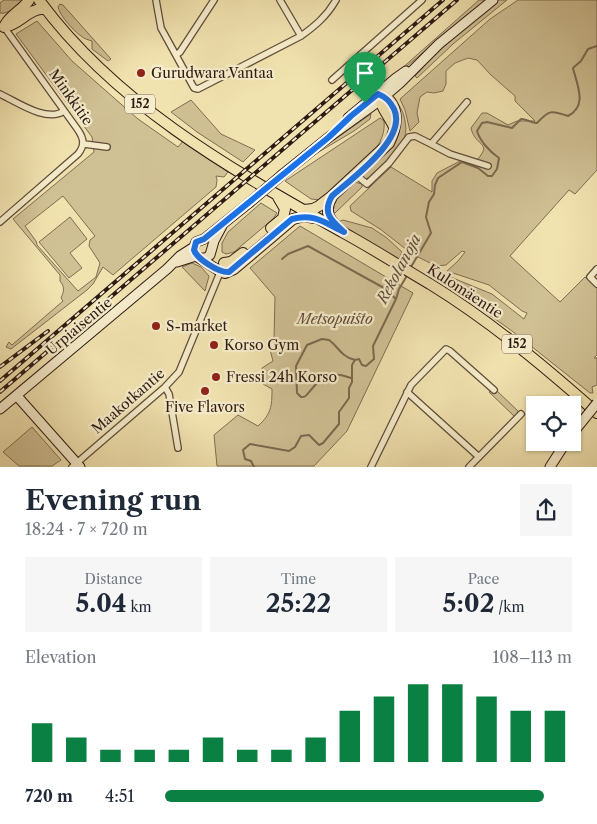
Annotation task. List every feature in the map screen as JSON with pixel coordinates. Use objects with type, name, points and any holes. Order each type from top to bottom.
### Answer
[{"type":"main road","points":[[2,25],[25,6],[29,0]]},
{"type":"main road","name":"Kulomäentie","points":[[39,0],[46,4],[86,54],[129,94],[174,131],[229,167],[344,232],[478,315],[597,413]]},
{"type":"main road","name":"Urpiaisentie","points":[[197,254],[199,240],[204,239],[249,203],[329,137],[351,116],[381,97],[396,78],[417,65],[439,44],[493,0]]},
{"type":"main road","points":[[2,25],[12,26],[35,9],[46,4]]},
{"type":"main road","points":[[304,210],[319,206],[332,196],[389,143],[394,127],[381,97]]},
{"type":"main road","points":[[222,268],[239,257],[283,218],[284,207],[276,194]]},
{"type":"main road","points":[[332,196],[327,207],[329,218],[344,232]]},
{"type":"main road","points":[[204,239],[209,241],[225,273],[234,269],[292,219],[304,216],[319,219]]},
{"type":"main road","name":"Urpiaisentie","points":[[0,409],[175,263],[180,256],[197,254],[208,257],[223,224]]},
{"type":"main road","points":[[197,254],[222,268]]},
{"type":"main road","points":[[17,396],[76,465]]},
{"type":"main road","points":[[581,423],[597,403]]},
{"type":"main road","points":[[550,466],[560,451]]},
{"type":"street","points":[[156,0],[161,28],[194,88],[198,89],[301,36],[325,17],[336,0]]},
{"type":"street","points":[[176,55],[180,52],[214,0]]},
{"type":"street","points":[[280,0],[301,36]]},
{"type":"street","points":[[332,80],[422,0]]},
{"type":"street","name":"Minkkitie","points":[[0,222],[78,154],[84,144],[81,135],[2,25]]},
{"type":"street","points":[[0,94],[42,113],[54,116],[64,111]]},
{"type":"street","points":[[431,144],[467,102]]},
{"type":"street","points":[[356,175],[367,184],[389,163],[412,136],[418,137],[450,154],[488,166]]},
{"type":"street","points":[[84,144],[108,147]]},
{"type":"street","name":"Maakotkantie","points":[[76,465],[165,387],[179,372],[222,268]]},
{"type":"street","points":[[597,269],[590,277],[597,284]]},
{"type":"street","points":[[371,466],[411,385],[446,349],[450,350],[494,390]]},
{"type":"street","points":[[165,387],[169,394],[178,448]]},
{"type":"street","points":[[407,392],[479,457]]},
{"type":"street","points":[[469,466],[521,414]]},
{"type":"green space","points":[[4,0],[22,0],[12,10],[0,13],[0,3]]},
{"type":"green space","points":[[479,0],[486,0],[365,101]]},
{"type":"green space","points":[[498,0],[507,0],[453,44],[417,78],[415,76],[434,55]]},
{"type":"green space","points":[[518,0],[597,0],[597,170],[575,194],[569,190],[510,256],[560,302],[585,277],[597,288],[597,355],[594,358],[597,358],[597,385],[592,387],[593,393],[590,393],[512,331],[440,280],[448,276],[492,294],[524,319],[527,313],[489,285],[447,271],[465,252],[462,251],[446,265],[436,266],[412,254],[380,229],[351,211],[350,206],[391,167],[432,192],[432,181],[437,173],[462,160],[473,164],[480,157],[484,148],[476,139],[471,128],[482,113],[487,113],[508,125],[517,121],[535,121],[515,101],[515,96],[477,60],[468,58],[455,63],[446,71],[446,84],[443,91],[427,92],[420,97],[417,113],[419,122],[410,131],[400,99],[490,19]]},
{"type":"green space","points":[[60,4],[63,5],[111,59],[108,61],[92,49],[92,41],[82,37],[71,27],[59,11],[58,7]]},
{"type":"green space","points":[[37,21],[72,61],[138,119],[178,147],[183,141],[228,172],[224,177],[216,176],[216,187],[113,275],[103,267],[87,290],[11,349],[6,347],[9,342],[12,345],[63,301],[61,298],[64,289],[60,281],[60,275],[13,219],[94,152],[92,137],[16,34]],"holes":[[[63,196],[95,236],[90,240],[89,246],[100,263],[96,277],[78,291],[37,245],[25,226]]]},
{"type":"green space","points":[[191,100],[221,134],[255,150],[243,162],[197,132],[171,112]]},
{"type":"green space","points":[[397,103],[405,118],[404,139],[379,169],[365,179],[362,177],[362,174],[387,152],[397,138],[400,122]]},
{"type":"green space","points":[[371,114],[370,119],[354,131],[307,159]]},
{"type":"green space","points":[[380,118],[384,121],[384,128],[382,138],[377,147],[320,200],[311,199],[285,181]]},
{"type":"green space","points":[[354,182],[362,184],[362,187],[335,213],[333,212],[334,200]]},
{"type":"green space","points":[[261,203],[277,213],[273,219],[234,252],[226,254],[222,252],[222,243],[228,232]]},
{"type":"green space","points":[[70,217],[87,239],[70,253],[82,268],[69,278],[39,242]]},
{"type":"green space","points":[[343,220],[372,228],[387,238],[402,252],[398,261],[338,222]]},
{"type":"green space","name":"Metsopuisto","points":[[300,226],[413,293],[347,431],[314,466],[217,466],[214,435],[238,415],[258,426],[266,418],[271,405],[272,389],[263,384],[262,368],[273,361],[269,346],[274,339],[275,297],[250,268]]},
{"type":"green space","points":[[192,263],[201,267],[209,276],[205,291],[182,267]]},
{"type":"green space","points":[[492,390],[497,391],[518,411],[515,417],[489,392]]},
{"type":"green space","points":[[32,427],[61,460],[52,466],[19,466],[3,452]]},
{"type":"waterway","name":"Rekolanoja","points":[[411,267],[431,233],[426,217],[429,202],[434,194],[438,178],[462,162],[478,168],[488,176],[492,176],[497,169],[499,158],[480,139],[477,131],[482,123],[487,122],[512,128],[521,119],[537,123],[551,112],[568,116],[574,112],[578,107],[580,95],[573,68],[581,61],[588,49],[597,46]]},
{"type":"waterway","points":[[282,259],[288,254],[308,246],[384,288],[396,299]]},
{"type":"waterway","name":"Rekolanoja","points":[[254,467],[251,461],[245,459],[243,450],[250,444],[289,451],[295,447],[301,436],[309,435],[319,445],[323,443],[339,424],[339,412],[349,398],[349,388],[352,382],[352,365],[355,360],[359,359],[362,365],[366,366],[374,359],[373,346],[399,289],[408,274]]},
{"type":"waterway","points":[[351,378],[338,375],[328,376],[319,381],[305,396],[301,397],[297,393],[296,366],[307,345],[322,339],[329,340],[343,354],[355,360]]},
{"type":"railway","points":[[0,381],[443,0]]},
{"type":"railway","points":[[0,392],[457,0]]},
{"type":"railway","points":[[0,367],[48,331]]},
{"type":"place","name":"Gurudwara Vantaa","points":[[141,73]]},
{"type":"place","name":"S-market","points":[[156,326]]},
{"type":"place","name":"Korso Gym","points":[[214,345]]},
{"type":"place","name":"Fressi 24h Korso","points":[[216,377]]},
{"type":"place","name":"Five Flavors","points":[[205,391]]},
{"type":"route","points":[[378,94],[385,96],[397,115],[389,143],[332,196],[328,202],[327,211],[329,218],[344,232],[319,219],[304,216],[292,219],[229,272],[221,272],[196,256],[194,247],[196,242],[204,239],[223,224],[329,137],[365,103],[378,94]]}]
